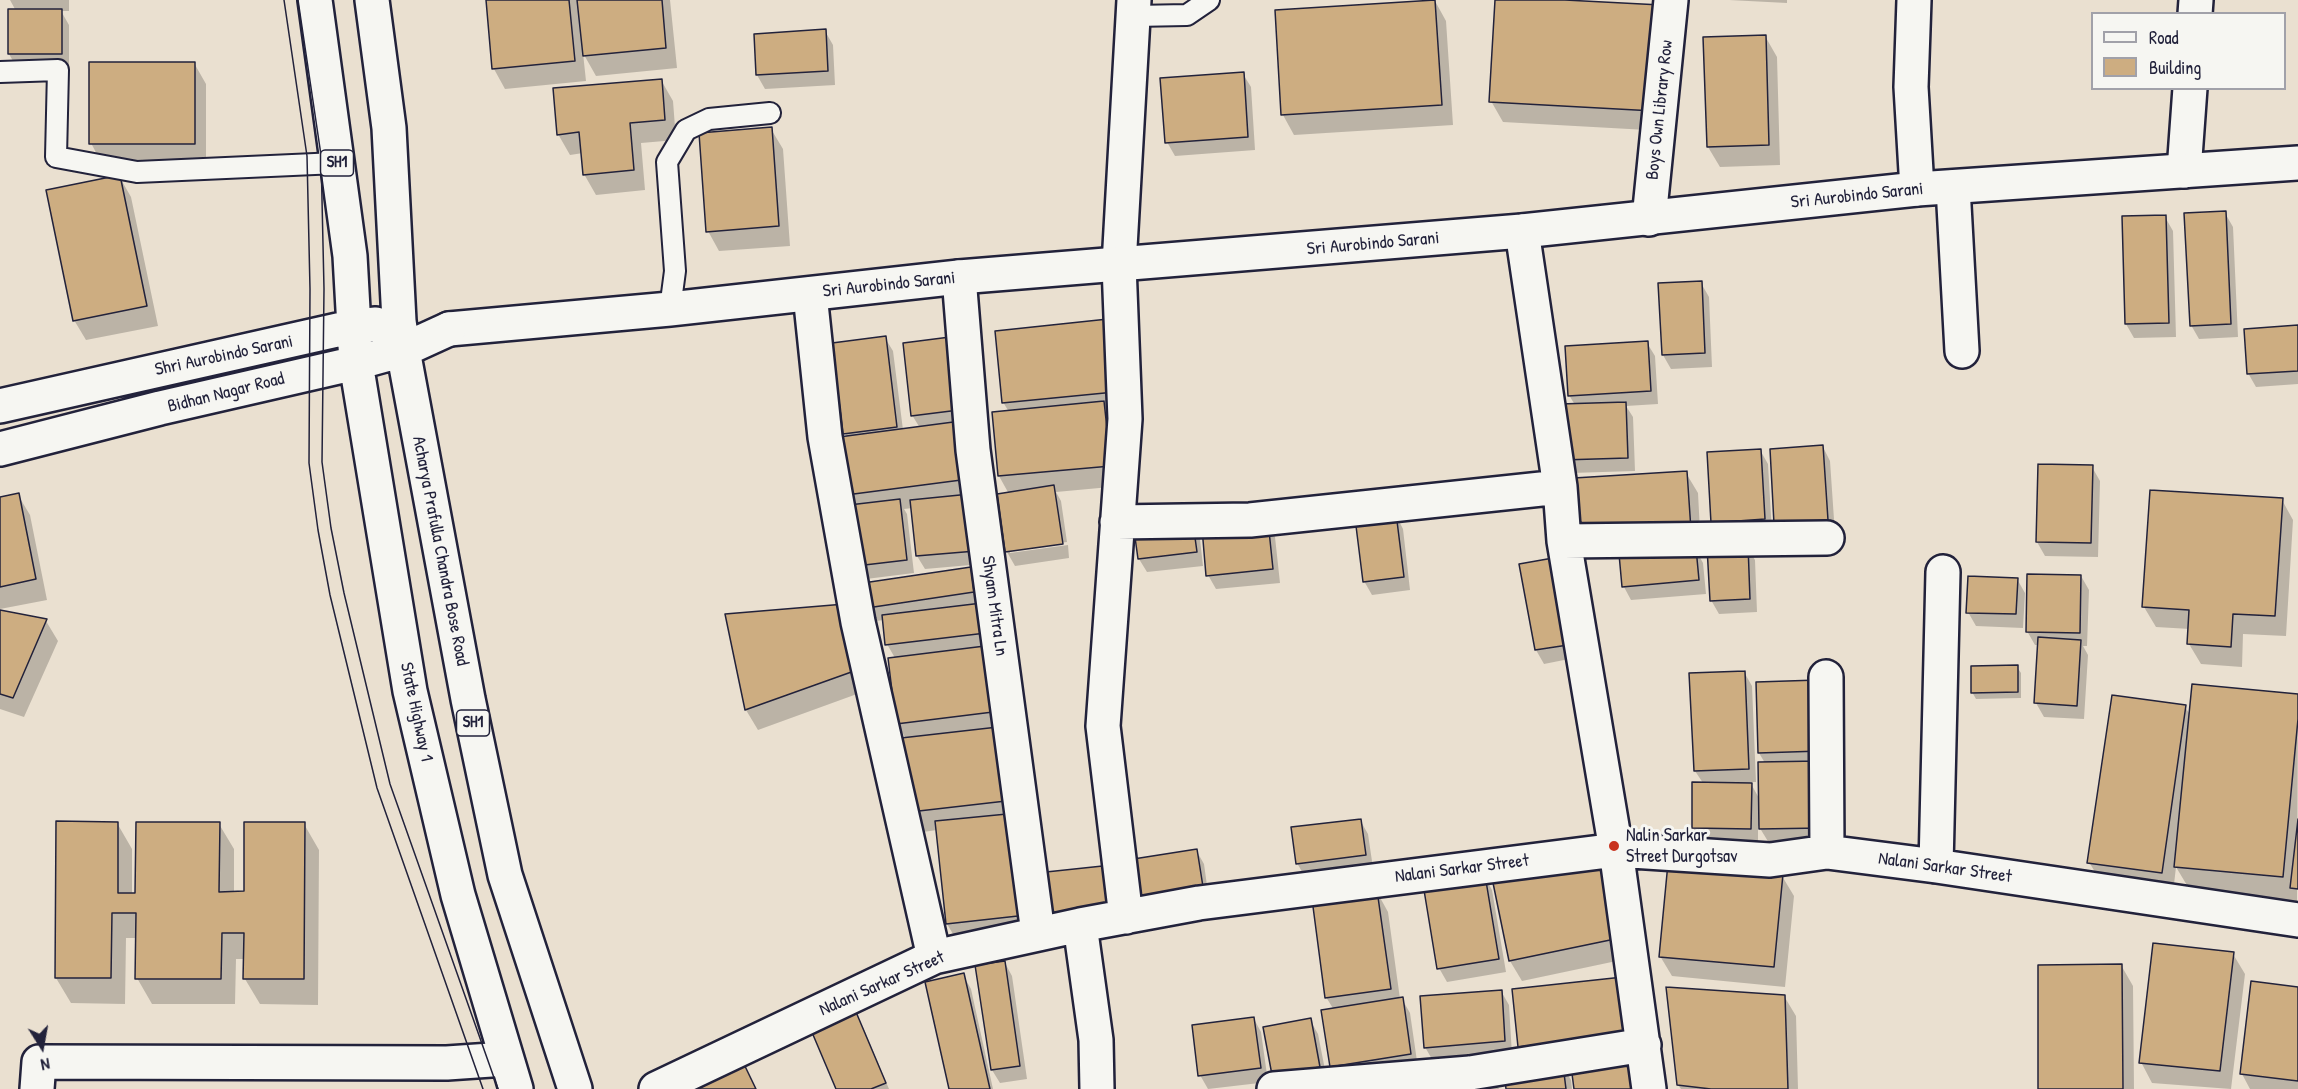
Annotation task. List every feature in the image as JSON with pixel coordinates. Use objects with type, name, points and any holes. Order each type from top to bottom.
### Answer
[{"type":"street","name":"SH1","points":[[315,0],[350,256],[355,326]]},
{"type":"street","name":"Acharya Prafulla Chandra Bose Road","points":[[372,0],[389,128],[401,336],[468,699],[505,875],[575,1089]]},
{"type":"street","name":"Boys Own Library Row","points":[[1649,219],[1671,0]]},
{"type":"street","points":[[1914,0],[1911,87],[1917,189]]},
{"type":"street","points":[[1126,917],[1103,726],[1125,419],[1119,265],[1134,8]]},
{"type":"street","points":[[2184,171],[2190,90]]},
{"type":"street","name":"Sri Aurobindo Sarani","points":[[449,329],[670,309],[959,278],[1649,219],[1917,189],[2298,163]]},
{"type":"street","points":[[1953,187],[1962,351]]},
{"type":"street","points":[[1522,231],[1560,487],[1564,541],[1616,850],[1649,1089]]},
{"type":"street","name":"Shyam Mitra Ln","points":[[959,278],[973,450],[1038,933]]},
{"type":"street","points":[[810,294],[825,437],[858,622],[934,957]]},
{"type":"street","name":"Shri Aurobindo Sarani","points":[[0,406],[355,326],[401,336],[449,329]]},
{"type":"street","name":"State Highway 1","points":[[355,326],[356,363],[410,691],[458,895],[511,1074]]},
{"type":"street","name":"Bidhan Nagar Road","points":[[0,449],[356,363],[401,336]]},
{"type":"street","points":[[1117,522],[1250,520],[1560,487]]},
{"type":"street","points":[[1564,541],[1827,538]]},
{"type":"street","points":[[1936,866],[1943,572]]},
{"type":"street","points":[[1826,678],[1827,852]]},
{"type":"street","name":"Nalani Sarkar Street","points":[[657,1089],[934,957],[1038,933],[1199,903],[1616,850],[1770,860],[1827,852],[2298,920]]},
{"type":"street","points":[[1080,925],[1096,1040],[1096,1089]]},
{"type":"street","points":[[1274,1089],[1470,1073],[1644,1045]]},
{"type":"street","points":[[37,1089],[39,1062],[447,1063],[511,1074]]},
{"type":"lane","points":[[1134,8],[1187,15],[1209,0]]},
{"type":"lane","points":[[0,72],[58,70],[56,157],[137,172],[337,163]]},
{"type":"lane","points":[[670,309],[675,271],[667,162],[686,130],[709,119],[770,113]]},
{"type":"building","points":[[486,0],[569,0],[575,61],[492,69]]},
{"type":"building","points":[[577,0],[662,0],[666,48],[583,56]]},
{"type":"building","points":[[1435,0],[1442,105],[1281,115],[1275,10]]},
{"type":"building","points":[[1495,0],[1565,0],[1661,5],[1654,111],[1489,102]]},
{"type":"building","points":[[8,9],[62,9],[62,54],[8,54]]},
{"type":"building","points":[[826,29],[828,71],[756,75],[754,34]]},
{"type":"building","points":[[1766,35],[1769,145],[1707,147],[1703,37]]},
{"type":"building","points":[[89,62],[195,62],[195,144],[89,144]]},
{"type":"building","points":[[1244,72],[1248,137],[1165,143],[1160,78]]},
{"type":"building","points":[[662,79],[665,120],[630,123],[634,170],[583,175],[579,132],[557,135],[553,88]]},
{"type":"building","points":[[772,127],[779,226],[706,232],[699,133]]},
{"type":"building","points":[[120,175],[147,306],[73,321],[46,190]]},
{"type":"building","points":[[2226,211],[2231,324],[2190,326],[2184,213]]},
{"type":"building","points":[[2166,215],[2169,323],[2125,324],[2122,216]]},
{"type":"building","points":[[1702,281],[1705,353],[1662,355],[1658,283]]},
{"type":"building","points":[[1108,319],[1115,392],[1002,403],[995,331]]},
{"type":"building","points":[[2298,325],[2298,371],[2247,374],[2244,329]]},
{"type":"building","points":[[886,336],[897,427],[843,434],[832,343]]},
{"type":"building","points":[[950,337],[959,410],[911,416],[903,343]]},
{"type":"building","points":[[1648,341],[1651,391],[1568,396],[1565,346]]},
{"type":"building","points":[[1104,401],[1111,466],[998,476],[992,412]]},
{"type":"building","points":[[1626,402],[1628,458],[1562,460],[1560,404]]},
{"type":"building","points":[[961,421],[969,479],[846,495],[839,437]]},
{"type":"building","points":[[1823,445],[1828,520],[1774,524],[1770,449]]},
{"type":"building","points":[[1761,449],[1765,519],[1711,523],[1707,452]]},
{"type":"building","points":[[2038,464],[2093,465],[2091,543],[2036,542]]},
{"type":"building","points":[[1687,471],[1691,530],[1578,537],[1574,478]]},
{"type":"building","points":[[1054,485],[1063,544],[1005,552],[997,494]]},
{"type":"building","points":[[2150,490],[2283,498],[2275,616],[2233,614],[2231,647],[2187,644],[2189,610],[2142,607]]},
{"type":"building","points":[[19,493],[36,579],[0,587],[0,497]]},
{"type":"building","points":[[970,494],[976,551],[916,556],[910,500]]},
{"type":"building","points":[[900,499],[907,560],[856,566],[849,505]]},
{"type":"building","points":[[1396,513],[1404,577],[1363,582],[1355,518]]},
{"type":"building","points":[[1268,521],[1273,569],[1206,576],[1202,528]]},
{"type":"building","points":[[1193,523],[1197,552],[1138,559],[1134,530]]},
{"type":"building","points":[[1748,545],[1750,599],[1710,601],[1707,547]]},
{"type":"building","points":[[1696,548],[1699,580],[1622,587],[1619,554]]},
{"type":"building","points":[[1553,558],[1568,645],[1535,650],[1519,564]]},
{"type":"building","points":[[971,567],[974,592],[867,608],[863,583]]},
{"type":"building","points":[[2027,574],[2081,575],[2080,633],[2026,632]]},
{"type":"building","points":[[1968,576],[2018,578],[2016,614],[1966,613]]},
{"type":"building","points":[[982,603],[986,633],[885,645],[882,615]]},
{"type":"building","points":[[845,604],[857,670],[745,710],[725,614]]},
{"type":"building","points":[[0,610],[47,619],[13,698],[0,694]]},
{"type":"building","points":[[2038,637],[2081,640],[2077,706],[2034,703]]},
{"type":"building","points":[[985,646],[993,712],[896,724],[888,658]]},
{"type":"building","points":[[2018,665],[2018,692],[1971,693],[1971,666]]},
{"type":"building","points":[[1745,671],[1749,769],[1694,771],[1689,673]]},
{"type":"building","points":[[1818,680],[1821,751],[1758,753],[1756,682]]},
{"type":"building","points":[[2192,684],[2298,694],[2298,719],[2283,877],[2174,867]]},
{"type":"building","points":[[2112,695],[2186,705],[2162,873],[2087,863]]},
{"type":"building","points":[[998,727],[1006,801],[910,812],[901,738]]},
{"type":"building","points":[[1819,761],[1821,828],[1759,829],[1758,762]]},
{"type":"building","points":[[1692,782],[1752,783],[1751,829],[1692,828]]},
{"type":"building","points":[[1007,814],[1018,916],[946,924],[935,821]]},
{"type":"building","points":[[1361,819],[1366,855],[1296,864],[1291,827]]},
{"type":"building","points":[[2298,819],[2298,889],[2290,888]]},
{"type":"building","points":[[56,821],[118,822],[118,893],[135,893],[136,822],[220,822],[219,892],[244,891],[244,822],[305,822],[304,979],[243,979],[244,933],[222,933],[221,979],[135,979],[136,913],[112,913],[111,978],[55,978]]},
{"type":"building","points":[[1197,849],[1204,893],[1134,905],[1127,860]]},
{"type":"building","points":[[1598,856],[1615,939],[1509,961],[1492,878]]},
{"type":"building","points":[[1668,863],[1783,874],[1774,967],[1659,957]]},
{"type":"building","points":[[1112,865],[1115,906],[1051,913],[1046,872]]},
{"type":"building","points":[[1485,875],[1499,959],[1437,969],[1423,884]]},
{"type":"building","points":[[1377,890],[1391,989],[1325,998],[1312,899]]},
{"type":"building","points":[[2153,943],[2234,952],[2220,1071],[2139,1063]]},
{"type":"building","points":[[1005,961],[1020,1066],[991,1070],[975,965]]},
{"type":"building","points":[[2122,964],[2123,1089],[2038,1089],[2038,965]]},
{"type":"building","points":[[964,973],[990,1089],[949,1089],[925,982]]},
{"type":"building","points":[[1623,977],[1629,1034],[1518,1047],[1512,989]]},
{"type":"building","points":[[2251,981],[2298,987],[2298,1081],[2240,1074]]},
{"type":"building","points":[[1666,987],[1785,995],[1788,1089],[1711,1089],[1677,1085]]},
{"type":"building","points":[[1502,990],[1505,1041],[1424,1048],[1420,996]]},
{"type":"building","points":[[1403,997],[1411,1054],[1330,1067],[1321,1010]]},
{"type":"building","points":[[856,1012],[886,1083],[871,1089],[836,1089],[811,1030]]},
{"type":"building","points":[[1254,1017],[1261,1068],[1198,1076],[1192,1025]]},
{"type":"building","points":[[1311,1018],[1320,1067],[1272,1075],[1263,1027]]},
{"type":"building","points":[[1634,1058],[1638,1089],[1574,1089],[1571,1066]]},
{"type":"building","points":[[742,1060],[756,1089],[682,1089]]},
{"type":"building","points":[[1563,1065],[1566,1089],[1506,1089],[1504,1072]]},
{"type":"tram line","points":[[284,0],[307,156],[310,289],[309,463],[318,530],[330,595],[377,788],[483,1089]]},
{"type":"tram line","points":[[298,0],[321,155],[324,289],[322,462],[331,528],[344,593],[390,784],[498,1089]]},
{"type":"place","name":"Nalin Sarkar Street Durgotsav","points":[[1614,846]]}]
